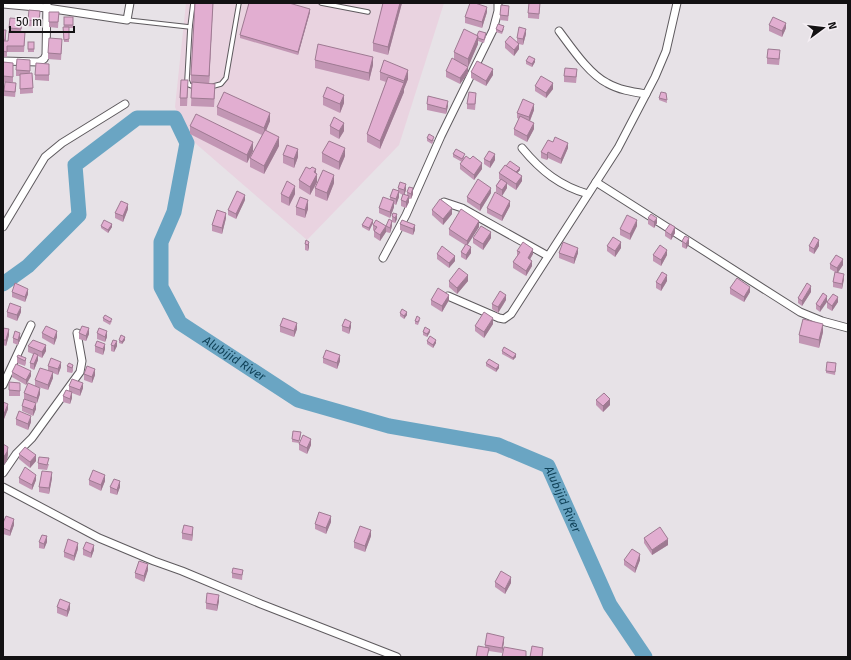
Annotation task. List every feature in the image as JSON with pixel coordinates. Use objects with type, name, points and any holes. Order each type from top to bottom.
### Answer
[{"type":"street","points":[[3,4],[47,5],[127,20],[130,3]]},
{"type":"street","points":[[383,258],[406,215],[441,136],[493,30],[498,12],[498,3]]},
{"type":"street","points":[[448,296],[499,318],[507,318],[618,148],[655,77],[666,51],[678,3]]},
{"type":"street","points":[[3,61],[39,62],[44,59],[46,55],[47,5]]},
{"type":"street","points":[[559,31],[576,54],[600,79],[608,84],[631,92],[646,94]]},
{"type":"street","points":[[3,227],[45,156],[82,130],[125,104]]},
{"type":"street","points":[[522,148],[541,170],[574,190],[588,194]]},
{"type":"street","points":[[596,182],[800,312],[822,321],[848,328]]},
{"type":"street","points":[[444,202],[462,208],[548,256]]},
{"type":"street","points":[[3,385],[30,325]]},
{"type":"street","points":[[3,473],[16,454],[37,431],[80,372],[82,361],[77,333]]},
{"type":"street","points":[[3,487],[99,538],[261,604],[397,657]]},
{"type":"lane","points":[[193,3],[187,80],[189,85],[199,88]]},
{"type":"lane","points":[[207,87],[221,84],[226,78],[239,3]]},
{"type":"lane","points":[[321,3],[368,12]]},
{"type":"lane","points":[[127,20],[190,27]]},
{"type":"shaded area","points":[[186,3],[444,3],[399,145],[307,240],[187,136],[175,107]]},
{"type":"building","points":[[195,3],[213,3],[209,76],[191,75]]},
{"type":"building","points":[[249,3],[289,3],[310,9],[298,52],[240,35]]},
{"type":"building","points":[[383,3],[400,3],[388,47],[373,43]]},
{"type":"building","points":[[470,3],[487,7],[482,22],[465,17]]},
{"type":"building","points":[[529,3],[540,3],[539,14],[528,13]]},
{"type":"building","points":[[501,5],[509,6],[508,16],[500,15]]},
{"type":"building","points":[[29,10],[40,11],[39,21],[28,20]]},
{"type":"building","points":[[49,12],[59,12],[58,22],[49,22]]},
{"type":"building","points":[[64,17],[73,17],[73,25],[64,25]]},
{"type":"building","points":[[773,17],[786,23],[782,31],[769,25]]},
{"type":"building","points":[[10,18],[22,19],[21,29],[9,28]]},
{"type":"building","points":[[498,24],[504,26],[502,32],[496,29]]},
{"type":"building","points":[[63,27],[69,27],[69,39],[64,40]]},
{"type":"building","points":[[519,27],[526,29],[523,39],[517,38]]},
{"type":"building","points":[[464,29],[478,36],[468,59],[454,52]]},
{"type":"building","points":[[3,30],[6,30],[5,40],[3,40]]},
{"type":"building","points":[[9,31],[25,32],[24,46],[7,46],[7,52],[3,51],[3,41],[8,41]]},
{"type":"building","points":[[479,31],[486,33],[484,40],[478,38],[477,35]]},
{"type":"building","points":[[510,36],[519,44],[514,50],[505,42]]},
{"type":"building","points":[[49,38],[62,39],[61,54],[48,53]]},
{"type":"building","points":[[28,42],[34,42],[34,49],[28,49]]},
{"type":"building","points":[[318,44],[373,57],[369,73],[315,60]]},
{"type":"building","points":[[768,49],[780,50],[779,59],[767,58]]},
{"type":"building","points":[[529,56],[535,59],[532,64],[526,61]]},
{"type":"building","points":[[452,58],[468,67],[460,78],[446,71]]},
{"type":"building","points":[[17,59],[30,60],[30,71],[16,70]]},
{"type":"building","points":[[384,60],[408,70],[404,81],[380,72]]},
{"type":"building","points":[[477,61],[493,69],[486,81],[471,72]]},
{"type":"building","points":[[3,62],[13,63],[13,77],[3,76]]},
{"type":"building","points":[[36,63],[49,64],[49,75],[35,75]]},
{"type":"building","points":[[565,68],[577,69],[576,77],[564,76]]},
{"type":"building","points":[[32,73],[33,88],[20,89],[20,74]]},
{"type":"building","points":[[541,76],[553,83],[546,93],[535,86]]},
{"type":"building","points":[[388,77],[404,83],[380,141],[367,134]]},
{"type":"building","points":[[181,80],[188,80],[187,98],[180,98]]},
{"type":"building","points":[[5,82],[16,83],[15,92],[4,91]]},
{"type":"building","points":[[192,82],[215,84],[214,99],[191,98]]},
{"type":"building","points":[[327,87],[344,95],[340,104],[323,97]]},
{"type":"building","points":[[224,92],[270,113],[264,128],[217,107]]},
{"type":"building","points":[[469,92],[476,93],[475,104],[467,104]]},
{"type":"building","points":[[661,92],[666,93],[667,100],[659,98]]},
{"type":"building","points":[[428,96],[448,101],[446,109],[427,104]]},
{"type":"building","points":[[523,99],[534,104],[529,117],[517,113]]},
{"type":"building","points":[[196,114],[253,142],[247,155],[190,126]]},
{"type":"building","points":[[520,116],[534,123],[527,136],[514,129]]},
{"type":"building","points":[[334,117],[344,123],[339,131],[330,126]]},
{"type":"building","points":[[265,130],[279,137],[264,166],[250,158]]},
{"type":"building","points":[[429,134],[434,137],[432,141],[427,138]]},
{"type":"building","points":[[555,137],[568,143],[561,159],[548,152],[547,155],[541,152],[548,140],[553,142]]},
{"type":"building","points":[[329,141],[345,148],[339,162],[322,153]]},
{"type":"building","points":[[287,145],[298,149],[294,159],[283,155]]},
{"type":"building","points":[[456,149],[465,154],[462,159],[453,154]]},
{"type":"building","points":[[489,151],[495,154],[490,162],[484,159]]},
{"type":"building","points":[[466,156],[470,159],[473,156],[482,163],[474,175],[460,164]]},
{"type":"building","points":[[510,161],[520,168],[516,172],[506,166]]},
{"type":"building","points":[[505,165],[522,176],[516,184],[499,173]]},
{"type":"building","points":[[306,167],[316,169],[314,172],[317,174],[310,187],[299,180]]},
{"type":"building","points":[[323,170],[334,175],[327,193],[315,188]]},
{"type":"building","points":[[478,179],[491,188],[480,205],[467,197]]},
{"type":"building","points":[[501,179],[507,183],[502,190],[496,186]]},
{"type":"building","points":[[287,181],[295,186],[289,198],[281,194]]},
{"type":"building","points":[[400,182],[406,184],[404,190],[398,188]]},
{"type":"building","points":[[409,187],[413,188],[411,194],[407,192]]},
{"type":"building","points":[[393,189],[399,191],[396,199],[390,197]]},
{"type":"building","points":[[237,191],[245,195],[236,214],[228,210]]},
{"type":"building","points":[[495,192],[510,201],[502,216],[487,208]]},
{"type":"building","points":[[403,194],[409,196],[406,202],[401,200]]},
{"type":"building","points":[[300,197],[308,200],[305,210],[296,207]]},
{"type":"building","points":[[383,197],[394,201],[390,212],[379,208]]},
{"type":"building","points":[[440,199],[452,208],[443,219],[432,210]]},
{"type":"building","points":[[121,201],[128,204],[123,216],[115,213]]},
{"type":"building","points":[[461,209],[479,221],[467,241],[449,229]]},
{"type":"building","points":[[217,210],[226,213],[222,228],[212,225]]},
{"type":"building","points":[[393,213],[397,214],[395,218],[392,216]]},
{"type":"building","points":[[651,214],[657,218],[654,222],[648,218]]},
{"type":"building","points":[[627,215],[637,220],[630,234],[620,229]]},
{"type":"building","points":[[367,217],[373,220],[369,228],[362,225]]},
{"type":"building","points":[[389,219],[392,221],[390,228],[386,226]]},
{"type":"building","points":[[104,220],[112,224],[108,230],[101,226]]},
{"type":"building","points":[[376,220],[386,226],[380,235],[374,231],[377,227],[373,225]]},
{"type":"building","points":[[402,220],[415,225],[413,229],[400,224]]},
{"type":"building","points":[[670,224],[675,227],[671,235],[665,231]]},
{"type":"building","points":[[481,226],[491,232],[483,244],[473,238]]},
{"type":"building","points":[[685,236],[689,238],[686,244],[682,241]]},
{"type":"building","points":[[613,237],[621,242],[615,251],[607,246]]},
{"type":"building","points":[[814,237],[819,240],[814,249],[809,246]]},
{"type":"building","points":[[306,240],[309,242],[308,245],[305,244]]},
{"type":"building","points":[[523,242],[533,249],[528,258],[532,261],[526,271],[513,262],[520,252],[517,251]]},
{"type":"building","points":[[563,242],[578,248],[574,258],[559,253]]},
{"type":"building","points":[[466,244],[471,247],[466,255],[461,252]]},
{"type":"building","points":[[660,245],[667,250],[661,260],[653,255]]},
{"type":"building","points":[[442,246],[455,256],[449,263],[437,254]]},
{"type":"building","points":[[836,255],[843,259],[837,268],[830,264]]},
{"type":"building","points":[[459,268],[468,275],[457,288],[449,281]]},
{"type":"building","points":[[662,272],[667,275],[661,285],[656,282]]},
{"type":"building","points":[[835,272],[844,274],[842,284],[833,282]]},
{"type":"building","points":[[737,278],[750,287],[744,297],[730,288]]},
{"type":"building","points":[[15,283],[28,289],[25,297],[12,292]]},
{"type":"building","points":[[807,283],[811,286],[802,301],[798,298]]},
{"type":"building","points":[[438,288],[449,295],[442,306],[431,300]]},
{"type":"building","points":[[500,291],[506,295],[498,307],[492,304]]},
{"type":"building","points":[[823,293],[827,296],[820,307],[816,304]]},
{"type":"building","points":[[833,294],[838,297],[832,306],[827,302]]},
{"type":"building","points":[[10,303],[21,307],[17,315],[7,312]]},
{"type":"building","points":[[402,309],[407,312],[404,316],[400,313]]},
{"type":"building","points":[[484,312],[493,318],[484,332],[475,326]]},
{"type":"building","points":[[105,315],[112,319],[110,322],[103,318]]},
{"type":"building","points":[[417,316],[420,318],[418,322],[415,321]]},
{"type":"building","points":[[283,318],[297,323],[294,331],[280,326]]},
{"type":"building","points":[[345,319],[351,322],[349,328],[342,326]]},
{"type":"building","points":[[803,319],[823,324],[819,340],[799,335]]},
{"type":"building","points":[[46,326],[57,331],[54,339],[42,333]]},
{"type":"building","points":[[82,326],[89,328],[86,336],[79,333]]},
{"type":"building","points":[[425,327],[430,330],[427,334],[423,332]]},
{"type":"building","points":[[3,328],[9,329],[6,340],[3,340]]},
{"type":"building","points":[[99,328],[107,331],[105,337],[97,333]]},
{"type":"building","points":[[15,331],[20,333],[18,340],[13,338]]},
{"type":"building","points":[[121,335],[125,337],[122,342],[119,340]]},
{"type":"building","points":[[430,336],[436,340],[433,345],[427,341]]},
{"type":"building","points":[[33,340],[46,345],[42,352],[28,346]]},
{"type":"building","points":[[113,340],[117,341],[114,346],[111,345]]},
{"type":"building","points":[[97,341],[105,344],[103,349],[95,346]]},
{"type":"building","points":[[504,347],[516,354],[513,358],[502,351]]},
{"type":"building","points":[[326,350],[340,355],[337,363],[323,358]]},
{"type":"building","points":[[34,353],[38,355],[34,364],[30,363]]},
{"type":"building","points":[[18,355],[26,358],[25,361],[17,357]]},
{"type":"building","points":[[51,358],[61,362],[58,369],[48,366]]},
{"type":"building","points":[[489,359],[499,365],[496,369],[486,363]]},
{"type":"building","points":[[827,362],[836,363],[835,372],[826,371]]},
{"type":"building","points":[[69,363],[73,365],[72,368],[67,366]]},
{"type":"building","points":[[16,364],[31,371],[26,380],[12,372]]},
{"type":"building","points":[[87,366],[95,369],[92,377],[84,374]]},
{"type":"building","points":[[40,368],[53,372],[48,385],[35,380]]},
{"type":"building","points":[[72,379],[83,383],[80,390],[69,386]]},
{"type":"building","points":[[9,382],[20,383],[20,391],[9,390]]},
{"type":"building","points":[[28,383],[40,388],[37,398],[24,393]]},
{"type":"building","points":[[66,390],[72,392],[70,399],[63,396]]},
{"type":"building","points":[[604,393],[610,399],[603,406],[596,400]]},
{"type":"building","points":[[24,399],[36,403],[33,410],[22,406]]},
{"type":"building","points":[[3,402],[8,404],[4,414],[3,413]]},
{"type":"building","points":[[19,411],[31,416],[28,424],[16,419]]},
{"type":"building","points":[[293,431],[301,432],[299,441],[292,439]]},
{"type":"building","points":[[303,435],[311,439],[307,448],[299,444]]},
{"type":"building","points":[[3,444],[8,447],[3,458]]},
{"type":"building","points":[[25,447],[36,455],[30,462],[19,454]]},
{"type":"building","points":[[39,457],[49,458],[47,465],[38,463]]},
{"type":"building","points":[[25,467],[36,475],[32,485],[19,478]]},
{"type":"building","points":[[93,470],[105,475],[101,485],[89,480]]},
{"type":"building","points":[[42,471],[52,472],[49,488],[39,487]]},
{"type":"building","points":[[114,479],[120,481],[117,490],[110,487]]},
{"type":"building","points":[[319,512],[331,516],[326,528],[315,524]]},
{"type":"building","points":[[6,516],[14,519],[10,531],[3,528],[3,523]]},
{"type":"building","points":[[184,525],[193,527],[192,535],[182,533]]},
{"type":"building","points":[[360,526],[371,530],[365,546],[354,542]]},
{"type":"building","points":[[660,527],[668,539],[652,550],[644,538]]},
{"type":"building","points":[[42,535],[47,536],[44,544],[39,542]]},
{"type":"building","points":[[68,539],[78,543],[74,556],[64,552]]},
{"type":"building","points":[[86,542],[94,545],[91,553],[83,549]]},
{"type":"building","points":[[632,549],[640,554],[635,568],[624,560]]},
{"type":"building","points":[[139,561],[148,564],[144,576],[135,573]]},
{"type":"building","points":[[233,568],[243,570],[242,575],[232,573]]},
{"type":"building","points":[[501,571],[511,577],[505,589],[495,582]]},
{"type":"building","points":[[207,593],[219,595],[217,605],[206,603]]},
{"type":"building","points":[[60,599],[70,603],[67,611],[57,607]]},
{"type":"building","points":[[487,633],[504,637],[502,648],[485,645]]},
{"type":"building","points":[[478,646],[489,648],[487,657],[476,657]]},
{"type":"building","points":[[532,646],[543,648],[542,657],[530,657]]},
{"type":"building","points":[[504,647],[526,651],[526,657],[502,657]]},
{"type":"waterway","name":"Alubijid River","points":[[3,284],[28,266],[79,215],[75,165],[137,118],[175,118],[187,143],[174,212],[161,242],[161,287],[180,323],[298,400],[389,426],[498,445],[548,466],[610,605],[645,657]]}]
